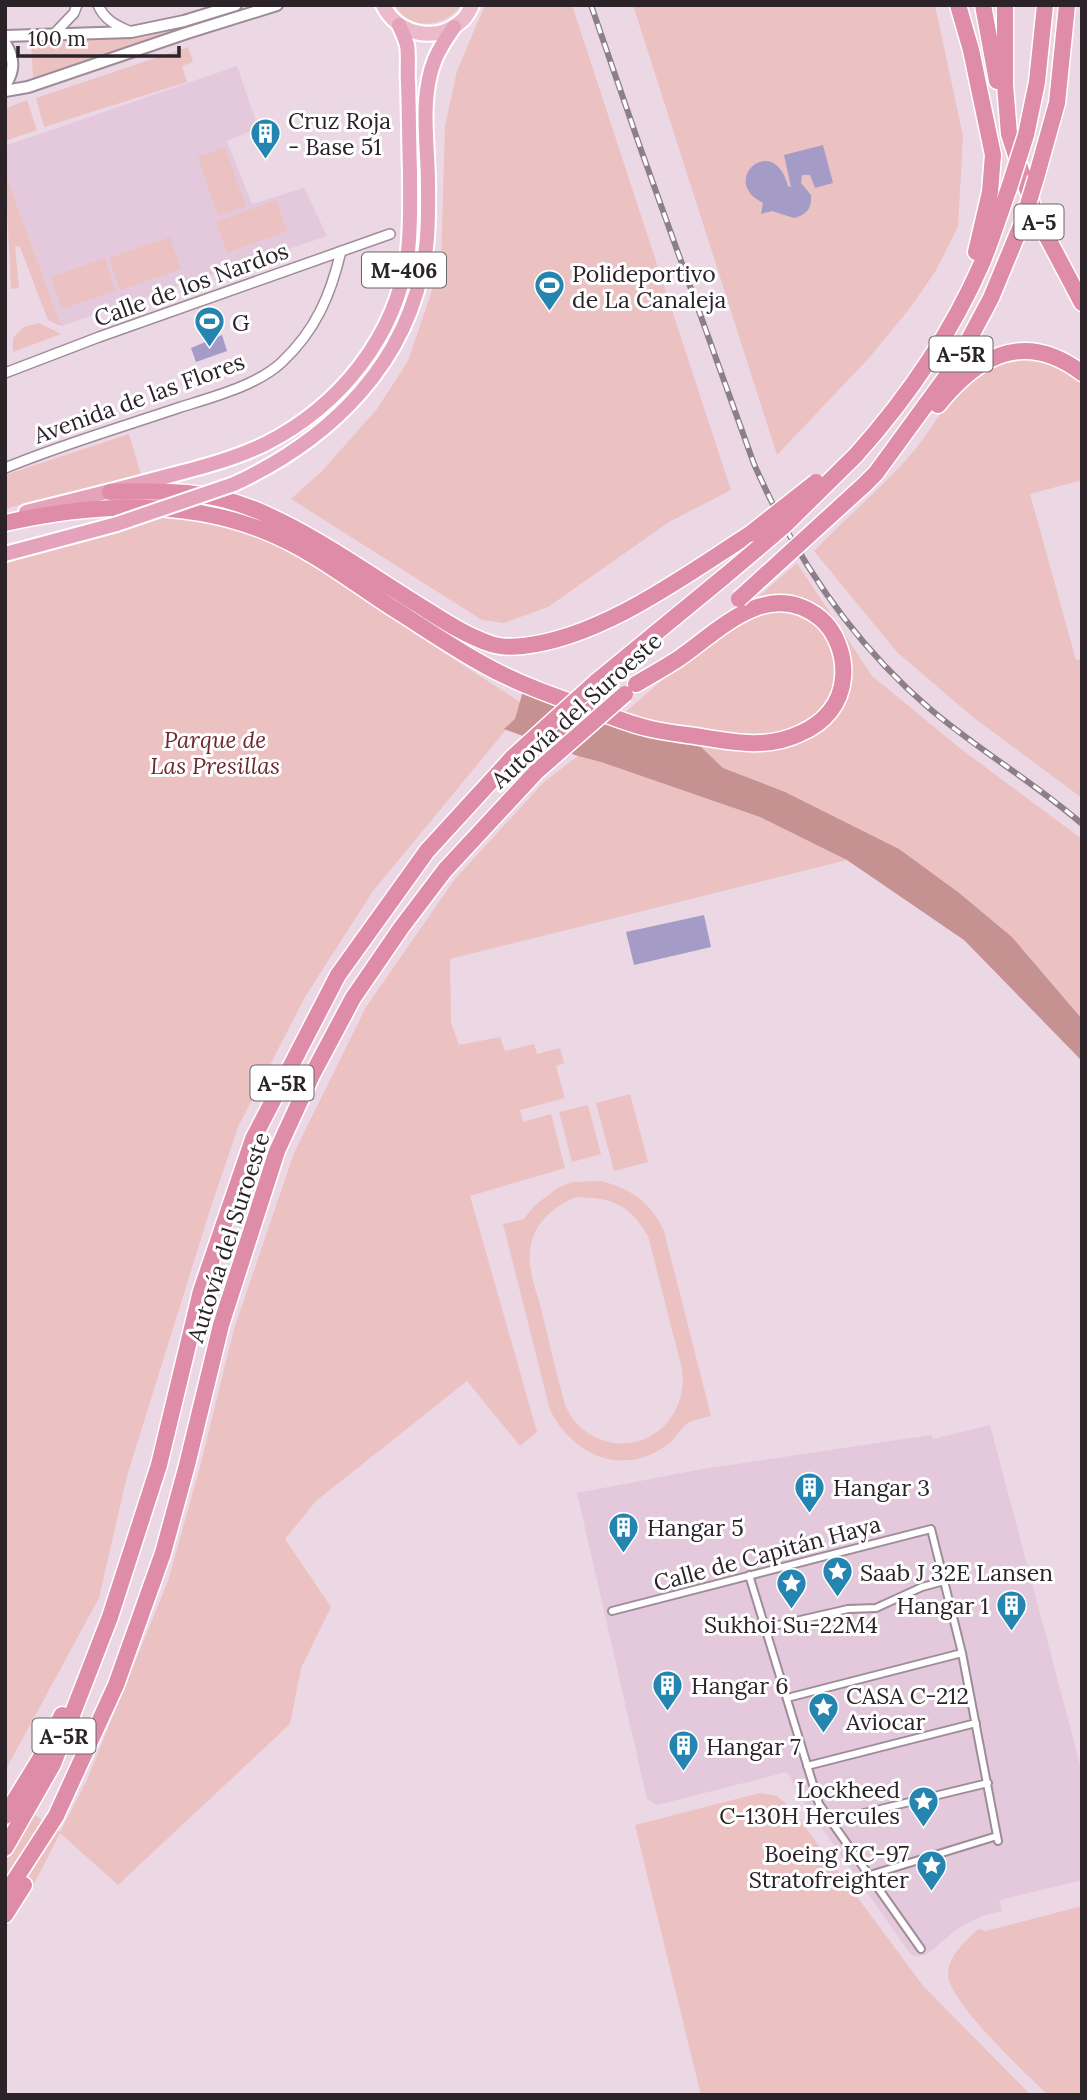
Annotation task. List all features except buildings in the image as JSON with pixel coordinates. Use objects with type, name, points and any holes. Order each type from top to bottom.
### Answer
[{"type":"highway","points":[[958,5],[971,50],[993,155],[990,192],[961,306]]},
{"type":"highway","points":[[983,5],[1009,134]]},
{"type":"highway","name":"A-5","points":[[1005,5],[1004,85],[1009,134],[1036,216],[1082,303]]},
{"type":"highway","name":"Autovía del Suroeste","points":[[5,1848],[53,1764],[110,1617],[159,1465],[201,1291],[253,1139],[338,975],[427,850],[513,757],[596,682],[784,526],[856,455],[895,410],[940,344],[982,262],[1026,135],[1038,82],[1045,5]]},
{"type":"highway","name":"Autovía del Suroeste","points":[[5,1895],[56,1816],[116,1685],[163,1553],[221,1325],[277,1151],[312,1075],[353,998],[445,870],[536,772],[739,599],[870,479],[957,362],[991,298],[1023,221],[1056,103],[1067,5]]},
{"type":"highway","name":"M-406","points":[[5,517],[110,492],[225,460],[266,443],[316,412],[336,394],[372,351],[402,282],[408,251],[408,57],[404,36],[398,25]]},
{"type":"highway","name":"M-406","points":[[5,554],[117,524],[234,484],[264,470],[294,451],[358,397],[390,356],[405,327],[417,293],[426,253],[428,185],[425,114],[429,81],[433,62],[454,27]]},
{"type":"highway","points":[[870,479],[896,459],[950,391],[964,375],[979,364],[993,357],[1019,351],[1034,351],[1061,358],[1082,373]]},
{"type":"highway","points":[[110,492],[175,490],[219,498],[255,510],[299,530],[463,632],[495,646],[523,646],[564,636],[626,612],[750,534],[822,477],[856,455]]},
{"type":"highway","points":[[5,523],[75,511],[129,508],[182,509],[238,522],[300,547],[480,663],[543,692],[646,728],[744,744],[788,740],[813,728],[827,715],[838,700],[844,666],[834,635],[823,621],[806,608],[788,603],[764,604],[732,618],[631,689]]},
{"type":"highway","points":[[5,1816],[40,1759],[110,1617]]},
{"type":"highway","points":[[5,1915],[26,1880],[56,1816]]},
{"type":"main road","points":[[382,7],[398,25],[431,34],[454,27],[462,21],[472,5]]},
{"type":"street","points":[[53,35],[74,13],[77,5]]},
{"type":"street","points":[[98,5],[102,15],[114,25],[131,32]]},
{"type":"street","points":[[5,36],[131,32],[236,5]]},
{"type":"street","points":[[5,91],[28,87],[277,5]]},
{"type":"street","points":[[5,43],[11,52],[13,65],[5,85]]},
{"type":"street","name":"Calle de los Nardos","points":[[5,373],[390,234]]},
{"type":"street","name":"Avenida de las Flores","points":[[5,468],[60,446],[242,387],[281,363],[301,341],[324,307],[341,251]]},
{"type":"street","name":"Calle de Capitán Haya","points":[[612,1611],[931,1529],[944,1581]]},
{"type":"street","points":[[749,1575],[819,1804],[921,1949]]},
{"type":"street","points":[[765,1628],[848,1609],[876,1608],[922,1587],[944,1581],[962,1653],[998,1838],[870,1875]]},
{"type":"street","points":[[787,1698],[962,1653]]},
{"type":"street","points":[[807,1766],[976,1723]]},
{"type":"street","points":[[831,1821],[988,1783]]},
{"type":"shaded area","points":[[237,66],[258,128],[227,141],[252,204],[304,188],[327,236],[61,326],[5,172],[5,146]]},
{"type":"shaded area","points":[[823,145],[833,183],[815,188],[810,175],[802,175],[801,183],[811,195],[811,204],[805,213],[794,218],[772,211],[761,214],[763,203],[751,195],[746,184],[751,168],[766,161],[774,164],[791,187],[784,155]]},
{"type":"shaded area","name":"G","points":[[222,335],[227,351],[196,362],[191,348]]},
{"type":"shaded area","points":[[523,691],[700,746],[723,768],[785,792],[899,849],[958,892],[1012,937],[1082,1019],[1082,1061],[964,940],[847,860],[760,817],[504,729],[515,719]]},
{"type":"shaded area","points":[[704,915],[711,947],[634,965],[626,932]]},
{"type":"shaded area","points":[[990,1425],[1082,1772],[1082,1880],[999,1900],[1002,1911],[985,1915],[957,1929],[926,1955],[911,1955],[805,1804],[787,1772],[657,1805],[647,1799],[577,1493],[703,1469],[931,1435],[933,1439]]},
{"type":"green space","points":[[395,5],[461,5],[446,18],[428,24],[409,20]]},
{"type":"green space","name":"Polideportivo de La Canaleja","points":[[485,5],[572,5],[731,490],[669,522],[548,607],[504,623],[482,620],[291,499],[322,471],[377,409],[408,361],[441,264],[445,126],[457,71]]},
{"type":"green space","points":[[633,5],[935,5],[963,136],[958,227],[935,272],[910,308],[868,359],[777,455]]},
{"type":"green space","points":[[181,26],[181,29],[33,78],[31,39],[97,40],[130,37]]},
{"type":"green space","points":[[188,47],[193,62],[182,66],[187,82],[44,127],[36,98]]},
{"type":"green space","points":[[27,100],[37,130],[5,141],[5,111]]},
{"type":"green space","points":[[225,147],[246,207],[218,216],[198,157]]},
{"type":"green space","points":[[5,172],[61,326],[48,320],[20,247],[15,246],[19,288],[11,289]]},
{"type":"green space","points":[[276,200],[287,231],[227,253],[216,222]]},
{"type":"green space","points":[[170,237],[181,269],[120,290],[109,258]]},
{"type":"green space","points":[[105,258],[115,290],[62,309],[51,277]]},
{"type":"green space","points":[[39,323],[61,334],[13,352],[13,338],[24,327]]},
{"type":"green space","points":[[1017,358],[1051,365],[1082,382],[1082,480],[1030,494],[1076,660],[1082,659],[1082,798],[974,718],[897,652],[814,551],[906,460],[967,381],[986,368]]},
{"type":"green space","points":[[129,434],[142,478],[5,509],[5,475]]},
{"type":"green space","name":"Parque de Las Presillas","points":[[174,515],[253,532],[345,585],[520,702],[515,719],[373,891],[305,997],[238,1127],[127,1476],[99,1598],[5,1771],[5,562]]},
{"type":"green space","points":[[797,563],[872,676],[961,749],[1082,839],[1082,1019],[1012,937],[958,892],[899,849],[785,792],[723,768],[700,746],[615,721]]},
{"type":"green space","points":[[578,756],[760,817],[847,860],[450,959],[451,1023],[459,1045],[500,1037],[505,1051],[534,1044],[537,1054],[560,1048],[564,1063],[556,1066],[565,1098],[520,1110],[523,1122],[551,1114],[565,1168],[470,1196],[537,1432],[520,1446],[467,1381],[316,1501],[285,1539],[331,1607],[301,1668],[290,1724],[118,1885],[60,1833],[35,1882],[5,1930],[5,1795],[60,1832],[86,1782],[168,1581],[234,1329],[294,1153],[366,1007],[455,879],[544,782]]},
{"type":"green space","points":[[630,1094],[648,1162],[614,1171],[596,1103]]},
{"type":"green space","points":[[588,1105],[601,1154],[572,1162],[559,1112]]},
{"type":"green space","points":[[601,1181],[622,1188],[646,1204],[659,1221],[664,1231],[711,1416],[690,1422],[667,1445],[650,1455],[633,1460],[600,1457],[585,1450],[560,1426],[550,1410],[503,1224],[524,1219],[534,1206],[559,1187],[573,1182]],"holes":[[[577,1197],[601,1199],[619,1205],[634,1217],[648,1236],[682,1369],[682,1390],[676,1409],[666,1424],[652,1436],[635,1442],[617,1443],[598,1438],[580,1427],[571,1416],[565,1405],[534,1285],[530,1258],[535,1233],[546,1217],[560,1205]]]},
{"type":"green space","points":[[760,1793],[777,1796],[791,1808],[924,1987],[1031,2095],[701,2095],[635,1825]]},
{"type":"green space","points":[[1082,1906],[1082,2095],[1048,2095],[1007,2055],[960,2001],[951,1986],[949,1967],[959,1949],[978,1929],[986,1931]]},
{"type":"railway","points":[[591,5],[754,464],[807,565],[851,626],[901,682],[967,738],[1082,824]]},
{"type":"place","name":"Cruz Roja - Base 51","points":[[265,160]]},
{"type":"place","name":"Polideportivo de La Canaleja","points":[[549,313]]},
{"type":"place","name":"G","points":[[209,349]]},
{"type":"place","name":"Hangar 3","points":[[810,1514]]},
{"type":"place","name":"Hangar 5","points":[[624,1554]]},
{"type":"place","name":"Saab J 32E Lansen","points":[[837,1599]]},
{"type":"place","name":"Sukhoi Su-22M4","points":[[791,1610]]},
{"type":"place","name":"Hangar 1","points":[[1012,1632]]},
{"type":"place","name":"Hangar 6","points":[[668,1712]]},
{"type":"place","name":"CASA C-212 Aviocar","points":[[823,1735]]},
{"type":"place","name":"Hangar 7","points":[[683,1773]]},
{"type":"place","name":"Lockheed C-130H Hercules","points":[[923,1829]]},
{"type":"place","name":"Boeing KC-97 Stratofreighter","points":[[932,1893]]}]
